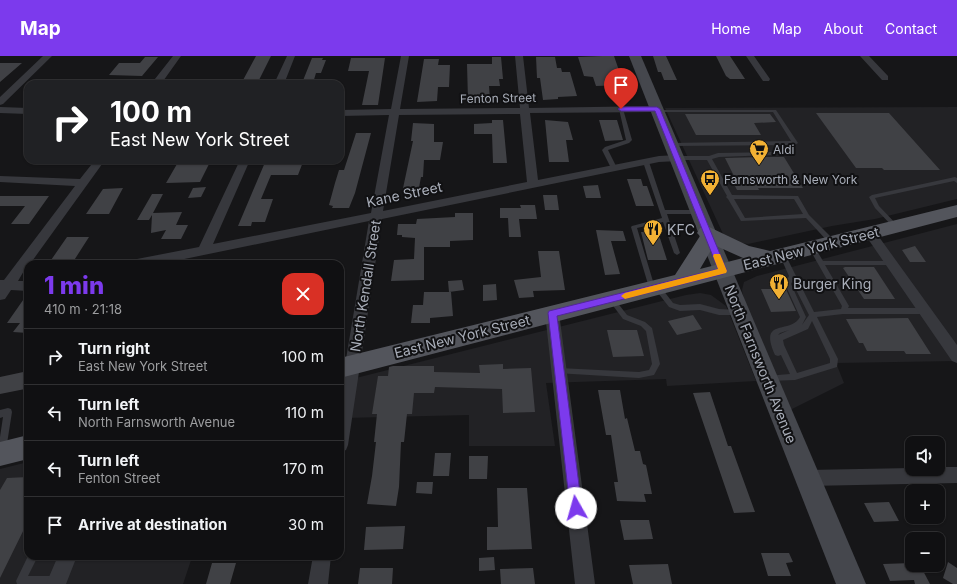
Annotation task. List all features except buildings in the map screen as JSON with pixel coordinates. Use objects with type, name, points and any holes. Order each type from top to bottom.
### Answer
[{"type":"main road","name":"North Farnsworth Avenue","points":[[635,56],[851,584]]},
{"type":"main road","name":"East New York Street","points":[[346,366],[552,313],[655,289],[776,257],[817,256],[833,243],[957,211]]},
{"type":"main road","points":[[681,282],[708,235],[743,251],[776,257]]},
{"type":"main road","points":[[1,454],[24,448]]},
{"type":"street","points":[[0,102],[48,56]]},
{"type":"street","points":[[159,80],[177,56]]},
{"type":"street","points":[[281,80],[291,56]]},
{"type":"street","name":"North Kendall Street","points":[[344,392],[346,366],[396,112],[405,56]]},
{"type":"street","points":[[519,56],[533,184]]},
{"type":"street","points":[[750,56],[766,79]]},
{"type":"street","points":[[864,56],[885,78]]},
{"type":"street","name":"Fenton Street","points":[[344,113],[621,109],[657,110]]},
{"type":"street","points":[[0,110],[24,111]]},
{"type":"street","name":"Kane Street","points":[[155,260],[646,162],[675,151]]},
{"type":"street","points":[[24,260],[97,164]]},
{"type":"street","points":[[204,250],[243,164]]},
{"type":"street","points":[[0,179],[83,183]]},
{"type":"street","points":[[870,233],[957,357]]},
{"type":"street","points":[[2,289],[24,260]]},
{"type":"street","points":[[2,289],[24,286]]},
{"type":"street","points":[[552,313],[585,584]]},
{"type":"street","points":[[808,478],[957,475]]},
{"type":"street","points":[[57,582],[66,560]]},
{"type":"street","points":[[318,584],[321,560]]},
{"type":"lane","points":[[614,168],[606,150],[607,148],[629,140],[621,109]]},
{"type":"lane","points":[[657,110],[774,111],[795,143],[675,151]]},
{"type":"lane","points":[[675,151],[709,158],[718,155],[771,154]]},
{"type":"lane","points":[[709,158],[729,197],[743,220],[807,216]]},
{"type":"lane","points":[[646,162],[677,253]]},
{"type":"lane","points":[[897,227],[876,207],[872,197],[956,179]]},
{"type":"lane","points":[[729,197],[796,197],[807,216],[833,243]]},
{"type":"lane","points":[[664,212],[699,212]]},
{"type":"lane","points":[[666,219],[634,227],[655,289],[671,305],[680,308],[700,307],[719,312],[740,313]]},
{"type":"lane","points":[[817,256],[891,263]]},
{"type":"lane","points":[[817,256],[846,306],[843,311]]},
{"type":"lane","points":[[767,378],[795,377],[834,365],[834,359],[793,275],[776,257]]},
{"type":"lane","points":[[790,366],[782,361],[773,341],[773,336],[777,332],[802,321],[801,310],[788,284],[793,275]]},
{"type":"lane","points":[[559,371],[639,375],[651,372],[656,364],[649,330],[643,324],[625,316],[611,299]]},
{"type":"lane","points":[[812,315],[843,311],[925,311]]},
{"type":"lane","points":[[795,377],[780,345],[779,338],[805,327],[812,315]]},
{"type":"lane","points":[[0,414],[8,412],[1,454]]},
{"type":"lane","points":[[31,560],[21,581],[57,582]]},
{"type":"shaded area","points":[[957,107],[957,199],[875,219],[832,226],[748,244],[734,242],[724,236],[665,108]]},
{"type":"shaded area","points":[[957,224],[957,361],[836,363],[844,383],[790,410],[744,300],[742,290],[744,282],[757,276]]},
{"type":"shaded area","points":[[700,293],[711,295],[726,306],[756,381],[667,386],[666,379],[546,383],[555,446],[469,446],[469,415],[344,418],[344,381],[686,295]]},
{"type":"shaded area","points":[[24,463],[24,560],[191,560],[183,584],[0,584],[0,469]]},
{"type":"slow traffic","points":[[625,296],[723,271],[717,256]]},
{"type":"place","name":"Aldi","points":[[759,166]]},
{"type":"place","name":"Farnsworth & New York","points":[[710,196]]},
{"type":"place","name":"KFC","points":[[653,246]]},
{"type":"place","name":"Burger King","points":[[779,300]]},
{"type":"route","points":[[576,508],[552,313],[723,271],[657,109],[621,109]]}]
